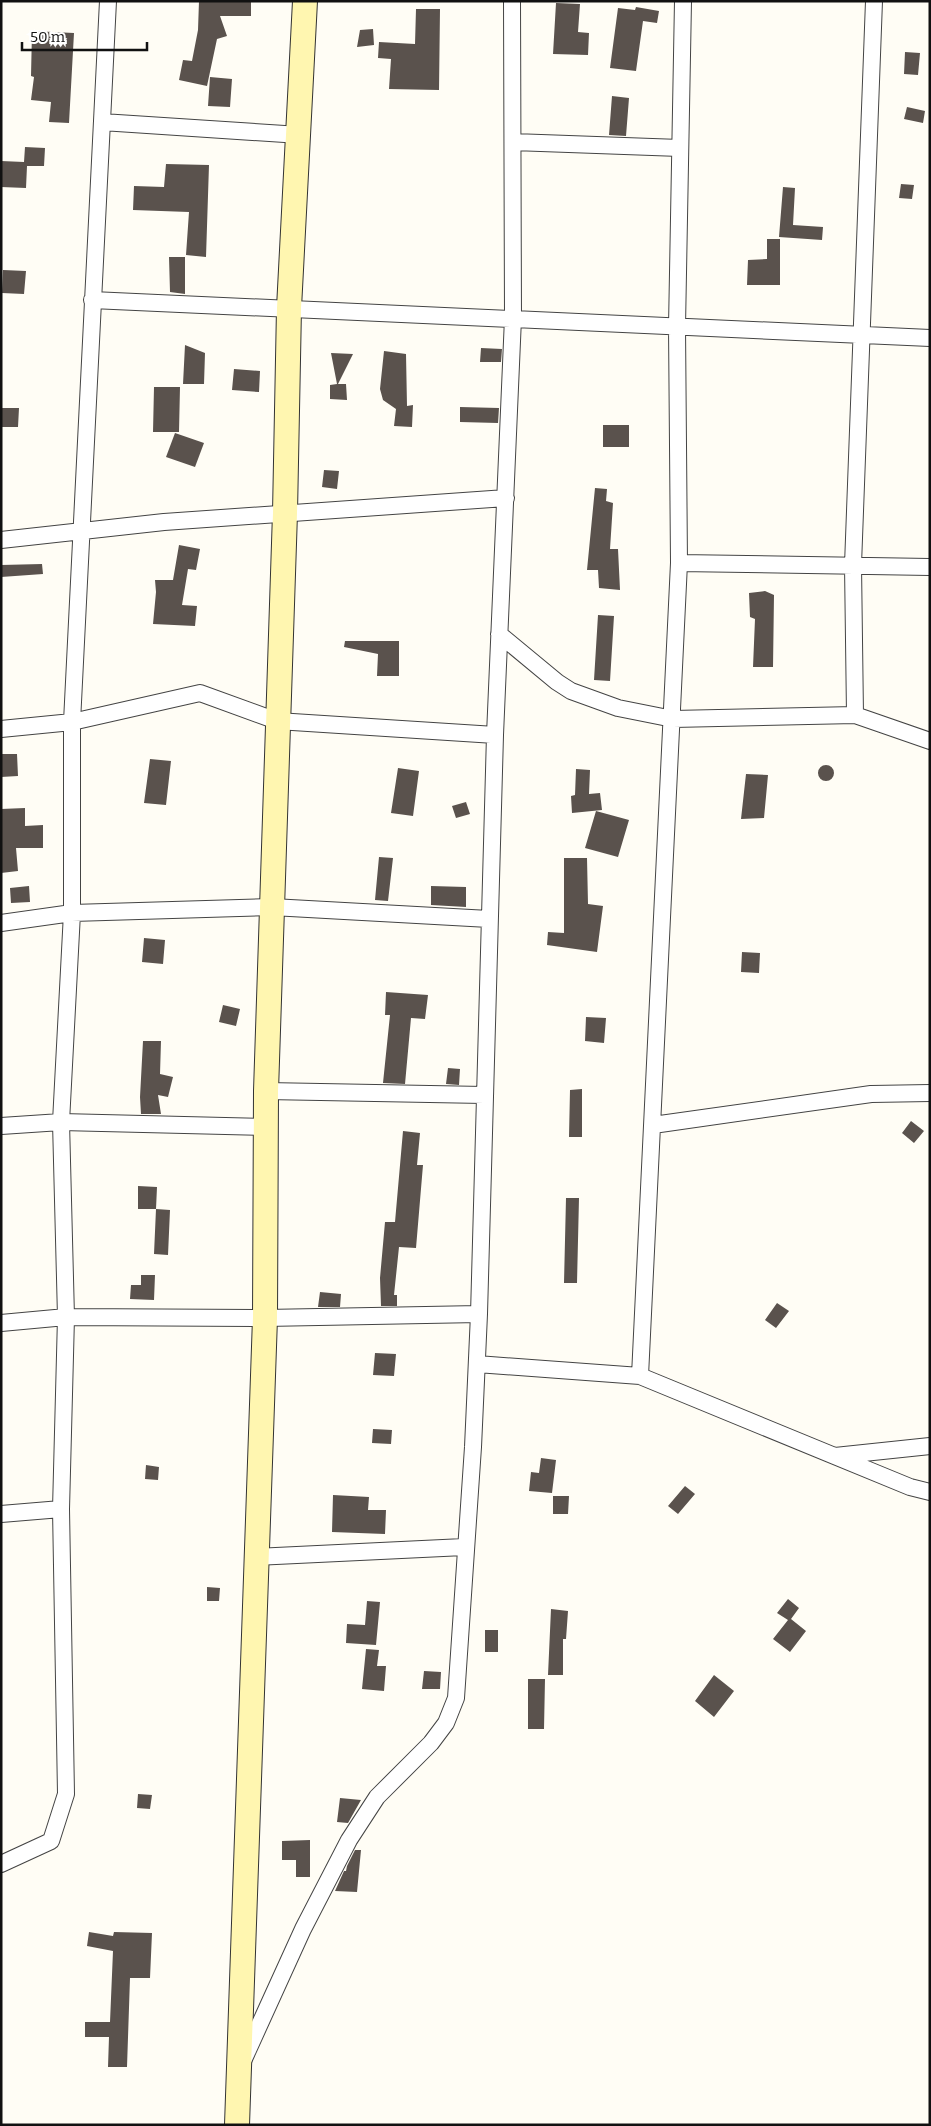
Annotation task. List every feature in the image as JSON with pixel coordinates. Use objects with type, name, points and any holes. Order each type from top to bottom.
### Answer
[{"type":"street","points":[[1,1864],[51,1841],[66,1794],[61,1509],[66,1317],[61,1122],[72,913],[72,722],[108,1]]},
{"type":"street","points":[[237,2125],[241,2067],[255,1557],[265,1318],[266,1091],[290,308],[300,135],[305,1]]},
{"type":"street","points":[[241,2067],[303,1929],[349,1840],[378,1798],[431,1743],[446,1723],[456,1698],[477,1364],[495,735],[513,318],[512,1]]},
{"type":"street","points":[[640,1376],[680,563],[677,327],[683,1]]},
{"type":"street","points":[[855,715],[853,565],[863,337],[874,1]]},
{"type":"street","points":[[102,122],[300,135]]},
{"type":"street","points":[[513,142],[680,148]]},
{"type":"street","points":[[92,300],[513,318],[863,337],[930,338]]},
{"type":"street","points":[[1,540],[164,522],[506,498]]},
{"type":"street","points":[[680,563],[930,567]]},
{"type":"street","points":[[499,634],[557,682],[571,691],[618,708],[673,719],[855,715],[930,741]]},
{"type":"street","points":[[1,729],[72,722],[200,693],[277,721],[495,735]]},
{"type":"street","points":[[1,923],[72,913],[272,907],[489,919]]},
{"type":"street","points":[[266,1091],[484,1095]]},
{"type":"street","points":[[653,1125],[871,1094],[930,1094]]},
{"type":"street","points":[[1,1126],[61,1122],[266,1127]]},
{"type":"street","points":[[1,1323],[66,1317],[265,1318],[479,1314]]},
{"type":"street","points":[[477,1364],[640,1376],[832,1456],[910,1487],[930,1492]]},
{"type":"street","points":[[832,1456],[930,1446]]},
{"type":"street","points":[[1,1514],[61,1509]]},
{"type":"street","points":[[255,1557],[464,1547]]},
{"type":"building","points":[[199,1],[251,1],[251,16],[220,16],[227,36],[217,39],[207,86],[179,80],[183,60],[192,61],[198,30]]},
{"type":"building","points":[[556,3],[580,4],[578,32],[589,33],[588,55],[553,54]]},
{"type":"building","points":[[636,7],[659,11],[657,23],[643,21],[636,71],[610,68],[618,8],[635,10]]},
{"type":"building","points":[[416,9],[440,9],[439,90],[389,89],[391,59],[378,58],[379,42],[415,44]]},
{"type":"building","points":[[373,29],[374,45],[357,47],[360,30]]},
{"type":"building","points":[[32,31],[74,33],[69,123],[49,122],[51,102],[31,100],[34,77],[31,76]]},
{"type":"building","points":[[905,52],[920,53],[918,75],[904,74]]},
{"type":"building","points":[[210,77],[232,79],[230,107],[208,106]]},
{"type":"building","points":[[612,96],[629,98],[626,136],[609,135]]},
{"type":"building","points":[[907,107],[925,111],[923,123],[904,119]]},
{"type":"building","points":[[25,147],[45,148],[44,166],[27,166],[26,188],[1,187],[1,161],[24,162]]},
{"type":"building","points":[[166,164],[209,165],[206,257],[186,255],[189,212],[133,210],[134,186],[164,187]]},
{"type":"building","points":[[901,184],[914,185],[912,199],[899,198]]},
{"type":"building","points":[[783,187],[795,188],[793,225],[823,227],[822,240],[779,237]]},
{"type":"building","points":[[767,239],[780,239],[780,285],[747,285],[748,260],[767,259]]},
{"type":"building","points":[[169,257],[185,257],[185,294],[170,292]]},
{"type":"building","points":[[3,270],[26,271],[24,294],[2,293]]},
{"type":"building","points":[[185,345],[205,353],[204,384],[183,384]]},
{"type":"building","points":[[481,348],[502,349],[501,362],[480,362]]},
{"type":"building","points":[[384,351],[406,354],[407,406],[413,405],[412,427],[394,426],[396,409],[383,400],[380,389]]},
{"type":"building","points":[[331,353],[353,354],[338,384],[346,384],[347,400],[330,399],[330,385],[337,384]]},
{"type":"building","points":[[234,369],[260,371],[259,392],[232,390]]},
{"type":"building","points":[[154,387],[180,387],[179,432],[153,432]]},
{"type":"building","points":[[460,407],[499,408],[498,423],[460,422]]},
{"type":"building","points":[[1,408],[19,408],[18,427],[1,427]]},
{"type":"building","points":[[603,425],[629,425],[629,447],[603,447]]},
{"type":"building","points":[[175,433],[204,443],[195,467],[166,457]]},
{"type":"building","points":[[324,470],[339,471],[337,489],[322,487]]},
{"type":"building","points":[[595,488],[607,489],[606,501],[613,503],[610,549],[618,549],[620,590],[599,588],[598,570],[587,570]]},
{"type":"building","points":[[179,545],[200,549],[196,570],[188,569],[182,605],[197,606],[195,626],[153,624],[156,592],[155,580],[173,580]]},
{"type":"building","points":[[42,564],[43,574],[1,577],[1,565]]},
{"type":"building","points":[[765,591],[774,595],[773,667],[753,667],[755,619],[750,617],[749,593]]},
{"type":"building","points":[[598,615],[614,616],[610,681],[594,680]]},
{"type":"building","points":[[345,641],[399,641],[399,676],[377,676],[378,654],[344,647]]},
{"type":"building","points":[[1,754],[17,754],[18,776],[1,777]]},
{"type":"building","points":[[150,759],[171,761],[166,805],[144,803]]},
{"type":"building","points":[[826,765],[832,767],[834,773],[832,779],[826,781],[820,779],[818,773],[820,767]]},
{"type":"building","points":[[398,768],[419,771],[413,816],[391,813]]},
{"type":"building","points":[[576,769],[590,770],[589,794],[600,793],[602,810],[572,813],[571,796],[575,795]]},
{"type":"building","points":[[746,774],[768,775],[764,818],[741,819]]},
{"type":"building","points":[[466,802],[470,814],[456,818],[452,806]]},
{"type":"building","points":[[25,808],[25,826],[43,825],[43,848],[16,848],[18,871],[1,873],[1,809]]},
{"type":"building","points":[[596,811],[629,820],[618,857],[585,848]]},
{"type":"building","points":[[379,857],[393,858],[388,901],[375,900]]},
{"type":"building","points":[[564,858],[587,858],[588,904],[603,906],[597,952],[547,945],[548,932],[564,933]]},
{"type":"building","points":[[29,886],[30,902],[11,903],[10,888]]},
{"type":"building","points":[[431,886],[466,887],[466,907],[431,905]]},
{"type":"building","points":[[144,938],[165,940],[163,964],[142,962]]},
{"type":"building","points":[[742,952],[760,953],[759,973],[741,972]]},
{"type":"building","points":[[386,992],[428,995],[425,1019],[411,1018],[405,1084],[383,1083],[390,1015],[385,1015]]},
{"type":"building","points":[[223,1005],[240,1009],[236,1026],[219,1022]]},
{"type":"building","points":[[586,1017],[606,1018],[604,1043],[585,1041]]},
{"type":"building","points":[[143,1041],[161,1041],[160,1074],[173,1077],[168,1097],[158,1095],[161,1114],[141,1114]]},
{"type":"building","points":[[448,1068],[460,1069],[459,1085],[446,1084]]},
{"type":"building","points":[[582,1089],[582,1137],[569,1137],[570,1090]]},
{"type":"building","points":[[911,1121],[924,1131],[914,1143],[902,1133]]},
{"type":"building","points":[[403,1131],[420,1133],[417,1165],[423,1165],[416,1248],[399,1247],[394,1295],[397,1295],[397,1306],[381,1306],[380,1278],[385,1222],[395,1222]]},
{"type":"building","points":[[138,1186],[157,1187],[156,1209],[138,1209]]},
{"type":"building","points":[[566,1198],[579,1198],[577,1283],[564,1283]]},
{"type":"building","points":[[156,1209],[170,1210],[168,1255],[154,1254]]},
{"type":"building","points":[[141,1275],[155,1275],[154,1300],[130,1299],[131,1285],[141,1285]]},
{"type":"building","points":[[320,1292],[341,1294],[340,1307],[318,1307]]},
{"type":"building","points":[[777,1303],[789,1311],[776,1328],[765,1320]]},
{"type":"building","points":[[375,1353],[396,1354],[394,1376],[373,1375]]},
{"type":"building","points":[[373,1429],[392,1430],[391,1444],[372,1443]]},
{"type":"building","points":[[541,1458],[556,1460],[552,1493],[529,1491],[531,1472],[539,1473]]},
{"type":"building","points":[[146,1465],[159,1467],[158,1480],[145,1479]]},
{"type":"building","points":[[685,1486],[695,1494],[678,1514],[668,1506]]},
{"type":"building","points":[[333,1495],[369,1497],[368,1510],[386,1510],[385,1534],[332,1532]]},
{"type":"building","points":[[553,1496],[569,1496],[568,1514],[553,1514]]},
{"type":"building","points":[[207,1587],[220,1588],[219,1601],[207,1601]]},
{"type":"building","points":[[788,1599],[799,1608],[791,1619],[806,1631],[790,1652],[773,1639],[788,1620],[777,1613]]},
{"type":"building","points":[[367,1601],[380,1602],[376,1645],[346,1643],[347,1624],[365,1625]]},
{"type":"building","points":[[551,1609],[568,1611],[566,1639],[563,1639],[563,1675],[548,1675]]},
{"type":"building","points":[[485,1630],[498,1630],[498,1652],[485,1652]]},
{"type":"building","points":[[366,1649],[379,1650],[377,1666],[386,1666],[384,1691],[362,1689]]},
{"type":"building","points":[[424,1671],[441,1672],[440,1689],[422,1689]]},
{"type":"building","points":[[714,1675],[734,1691],[714,1717],[695,1701]]},
{"type":"building","points":[[528,1679],[545,1679],[544,1729],[528,1729]]},
{"type":"building","points":[[138,1794],[152,1795],[150,1809],[137,1808]]},
{"type":"building","points":[[340,1798],[361,1800],[348,1823],[337,1822]]},
{"type":"building","points":[[310,1840],[310,1877],[296,1877],[296,1860],[282,1860],[282,1841]]},
{"type":"building","points":[[355,1850],[361,1850],[357,1892],[335,1891],[344,1871],[346,1871]]},
{"type":"building","points":[[89,1932],[113,1936],[114,1932],[152,1933],[150,1978],[130,1978],[127,2067],[108,2067],[109,2037],[85,2037],[85,2022],[110,2022],[113,1951],[87,1946]]}]
